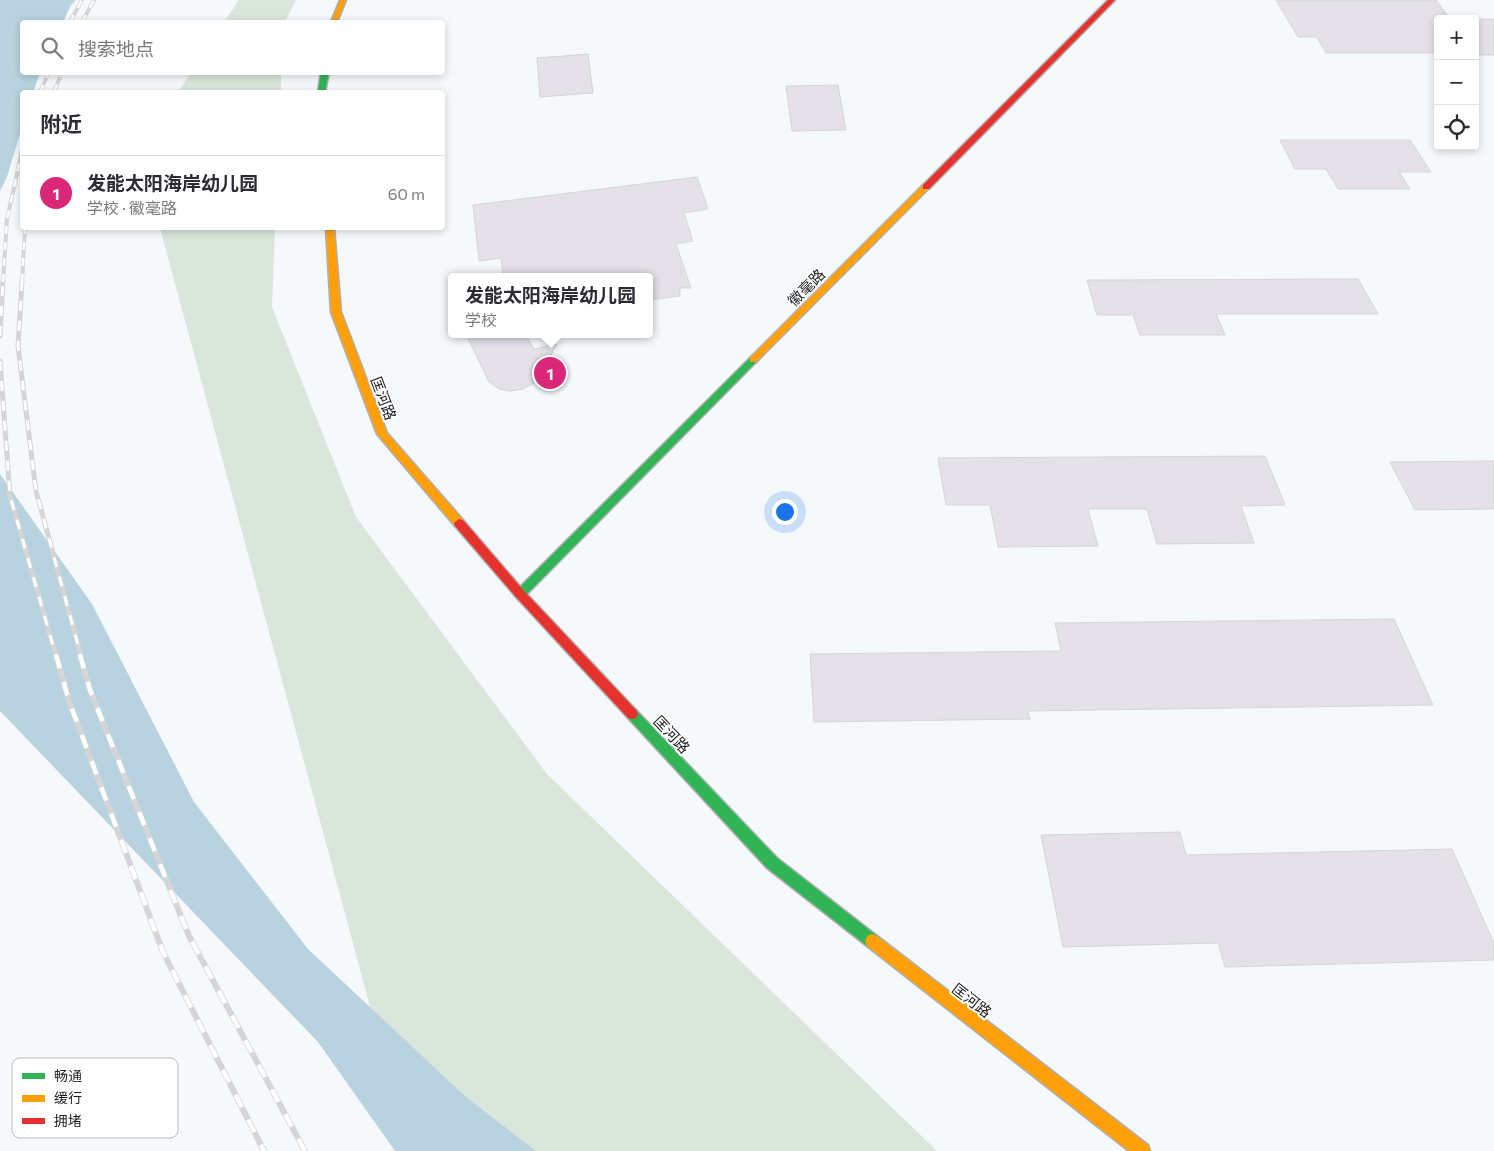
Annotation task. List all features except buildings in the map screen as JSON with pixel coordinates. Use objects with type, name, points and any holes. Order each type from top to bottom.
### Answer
[{"type":"street","points":[[335,20],[343,0]]},
{"type":"street","name":"徽毫路","points":[[520,594],[1112,0]]},
{"type":"street","points":[[321,90],[324,75]]},
{"type":"street","name":"匡河路","points":[[330,230],[336,312],[382,434],[520,594],[772,863],[1142,1151]]},
{"type":"shaded area","points":[[239,0],[296,0],[286,20],[225,20]]},
{"type":"shaded area","points":[[190,75],[281,75],[281,90],[179,90]]},
{"type":"shaded area","points":[[161,230],[275,230],[272,307],[356,517],[547,774],[937,1151],[409,1151]]},
{"type":"water","points":[[0,0],[76,0],[71,5],[64,20],[20,20],[20,75],[39,75],[34,90],[20,90],[20,134],[7,177],[0,191]]},
{"type":"water","points":[[0,474],[92,604],[194,802],[308,949],[466,1097],[536,1151],[395,1151],[318,1042],[0,711]]},
{"type":"railway","points":[[71,20],[82,0]]},
{"type":"railway","points":[[83,20],[94,0]]},
{"type":"railway","points":[[41,90],[48,75]]},
{"type":"railway","points":[[55,90],[61,75]]},
{"type":"railway","points":[[3,282],[7,219],[20,160]]},
{"type":"railway","points":[[22,282],[25,230]]},
{"type":"railway","points":[[0,336],[3,281]]},
{"type":"railway","points":[[22,281],[18,346],[36,491],[81,656]]},
{"type":"railway","points":[[0,361],[10,496],[56,656]]},
{"type":"railway","points":[[56,655],[69,701],[163,952],[264,1151]]},
{"type":"railway","points":[[80,655],[90,690],[189,936],[305,1151]]},
{"type":"traffic: fast","points":[[321,90],[324,75]]},
{"type":"traffic: fast","points":[[520,594],[753,360]]},
{"type":"traffic: fast","points":[[632,714],[772,863],[872,941]]},
{"type":"traffic: slow","points":[[335,20],[343,0]]},
{"type":"traffic: slow","points":[[753,360],[926,187]]},
{"type":"traffic: slow","points":[[330,230],[336,312],[382,434],[459,523]]},
{"type":"traffic: slow","points":[[872,941],[1142,1151]]},
{"type":"traffic: jam","points":[[926,187],[1112,0]]},
{"type":"traffic: jam","points":[[459,523],[520,594],[632,714]]},
{"type":"place","name":"发能太阳海岸幼儿园","points":[[550,373]]}]
